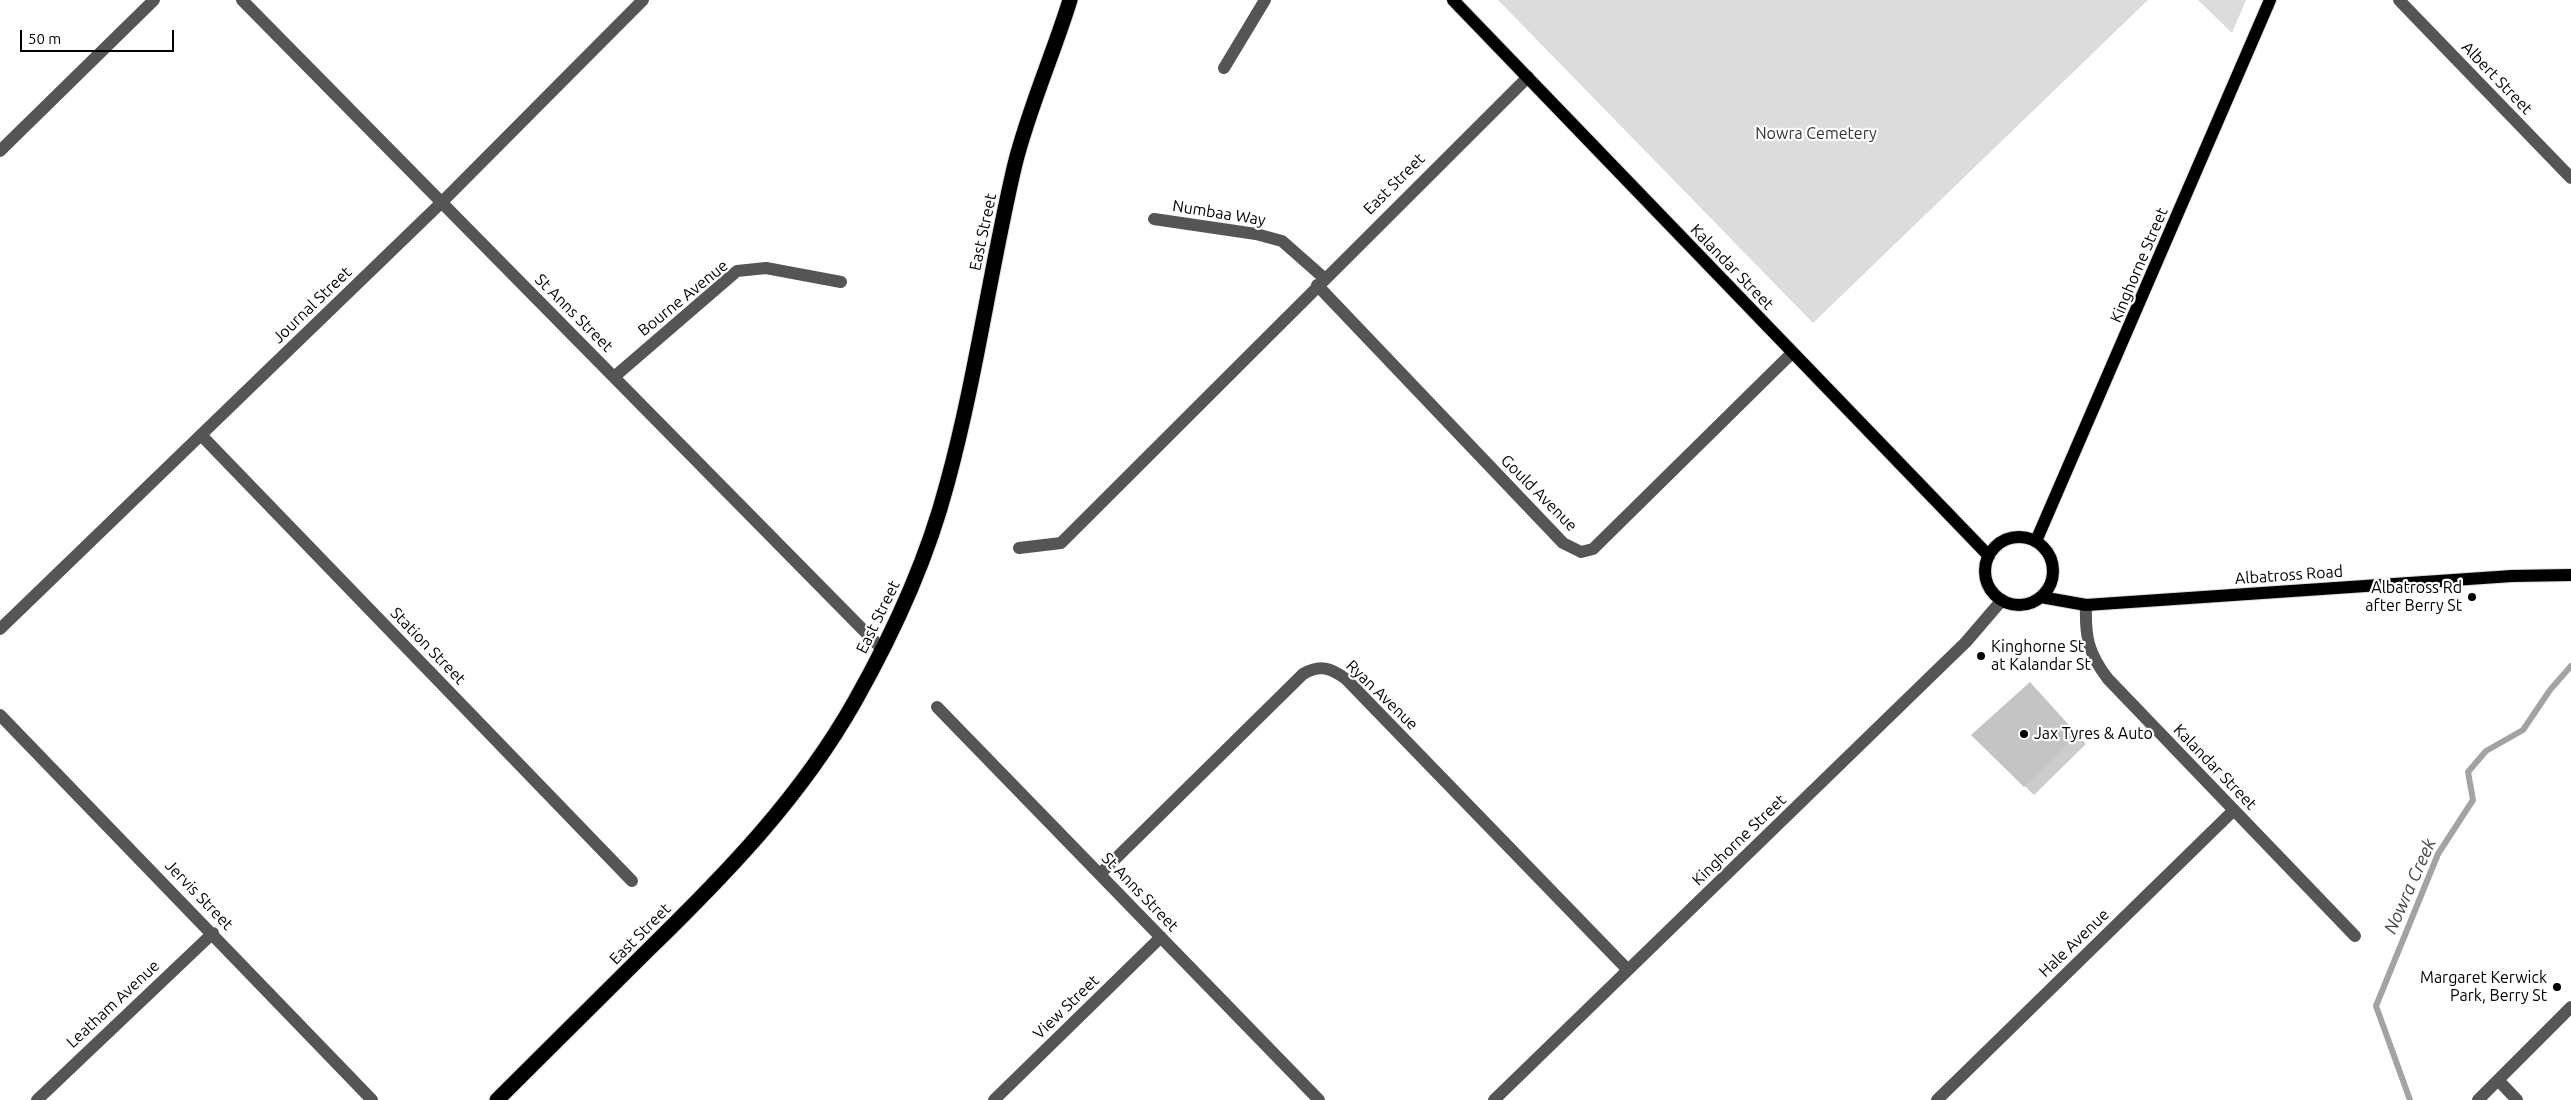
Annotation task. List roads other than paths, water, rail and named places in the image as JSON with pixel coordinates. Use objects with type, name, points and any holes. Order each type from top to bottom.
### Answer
[{"type":"highway","name":"East Street","points":[[497,1100],[684,915],[764,830],[789,799],[834,736],[883,650],[922,562],[947,484],[967,400],[1016,160],[1033,103],[1070,0]]},
{"type":"highway","name":"East Street","points":[[1062,26],[1077,0]]},
{"type":"main road","name":"Kalandar Street","points":[[1453,0],[1989,556]]},
{"type":"main road","name":"Kinghorne Street","points":[[2036,541],[2270,0]]},
{"type":"main road","points":[[2025,537],[2036,541],[2049,554],[2053,573],[2047,590],[2032,603],[2022,604],[2002,600],[1994,594],[1985,576],[1989,556],[1995,547],[2009,539],[2025,537]]},
{"type":"main road","name":"Albatross Road","points":[[2040,597],[2086,605],[2512,576],[2571,575]]},
{"type":"street","points":[[0,151],[154,0]]},
{"type":"street","name":"St Anns Street","points":[[242,0],[883,650]]},
{"type":"street","name":"Journal Street","points":[[0,630],[442,202],[643,0]]},
{"type":"street","points":[[1224,68],[1265,0]]},
{"type":"street","name":"Albert Street","points":[[2399,0],[2571,178]]},
{"type":"street","name":"East Street","points":[[1019,548],[1061,543],[1320,281],[1528,77]]},
{"type":"street","name":"Numbaa Way","points":[[1154,219],[1256,234],[1282,241],[1320,281]]},
{"type":"street","name":"Bourne Avenue","points":[[614,377],[737,271],[766,268],[841,282]]},
{"type":"street","name":"Gould Avenue","points":[[1320,281],[1563,542],[1581,552],[1594,549],[1792,353]]},
{"type":"street","name":"Station Street","points":[[201,435],[632,881]]},
{"type":"street","name":"Kinghorne Street","points":[[1494,1100],[1966,642],[2002,600]]},
{"type":"street","name":"Kalandar Street","points":[[2086,605],[2088,644],[2094,662],[2123,696],[2355,936]]},
{"type":"street","name":"Ryan Avenue","points":[[1100,874],[1298,678],[1311,669],[1333,669],[1346,679],[1628,970]]},
{"type":"street","name":"St Anns Street","points":[[937,708],[1319,1100]]},
{"type":"street","name":"Jervis Street","points":[[0,715],[213,932],[372,1100]]},
{"type":"street","name":"Hale Avenue","points":[[1936,1100],[2234,810]]},
{"type":"street","name":"Leatham Avenue","points":[[37,1100],[213,932]]},
{"type":"street","name":"View Street","points":[[994,1100],[1161,937]]},
{"type":"street","points":[[2478,1100],[2571,1007]]},
{"type":"street","points":[[2498,1080],[2517,1100]]},
{"type":"waterway","name":"Nowra Creek","points":[[2410,1100],[2376,1006],[2438,854],[2473,800],[2468,772],[2486,751],[2523,730],[2550,690],[2571,666]]},
{"type":"place","name":"Albatross Rd after Berry St","points":[[2472,597]]},
{"type":"place","name":"Kinghorne St at Kalandar St","points":[[1981,656]]},
{"type":"place","name":"Jax Tyres & Auto","points":[[2024,734]]},
{"type":"place","name":"Margaret Kerwick Park, Berry St","points":[[2557,987]]},
{"type":"park label","name":"Nowra Cemetery","points":[[1816,134]]}]
